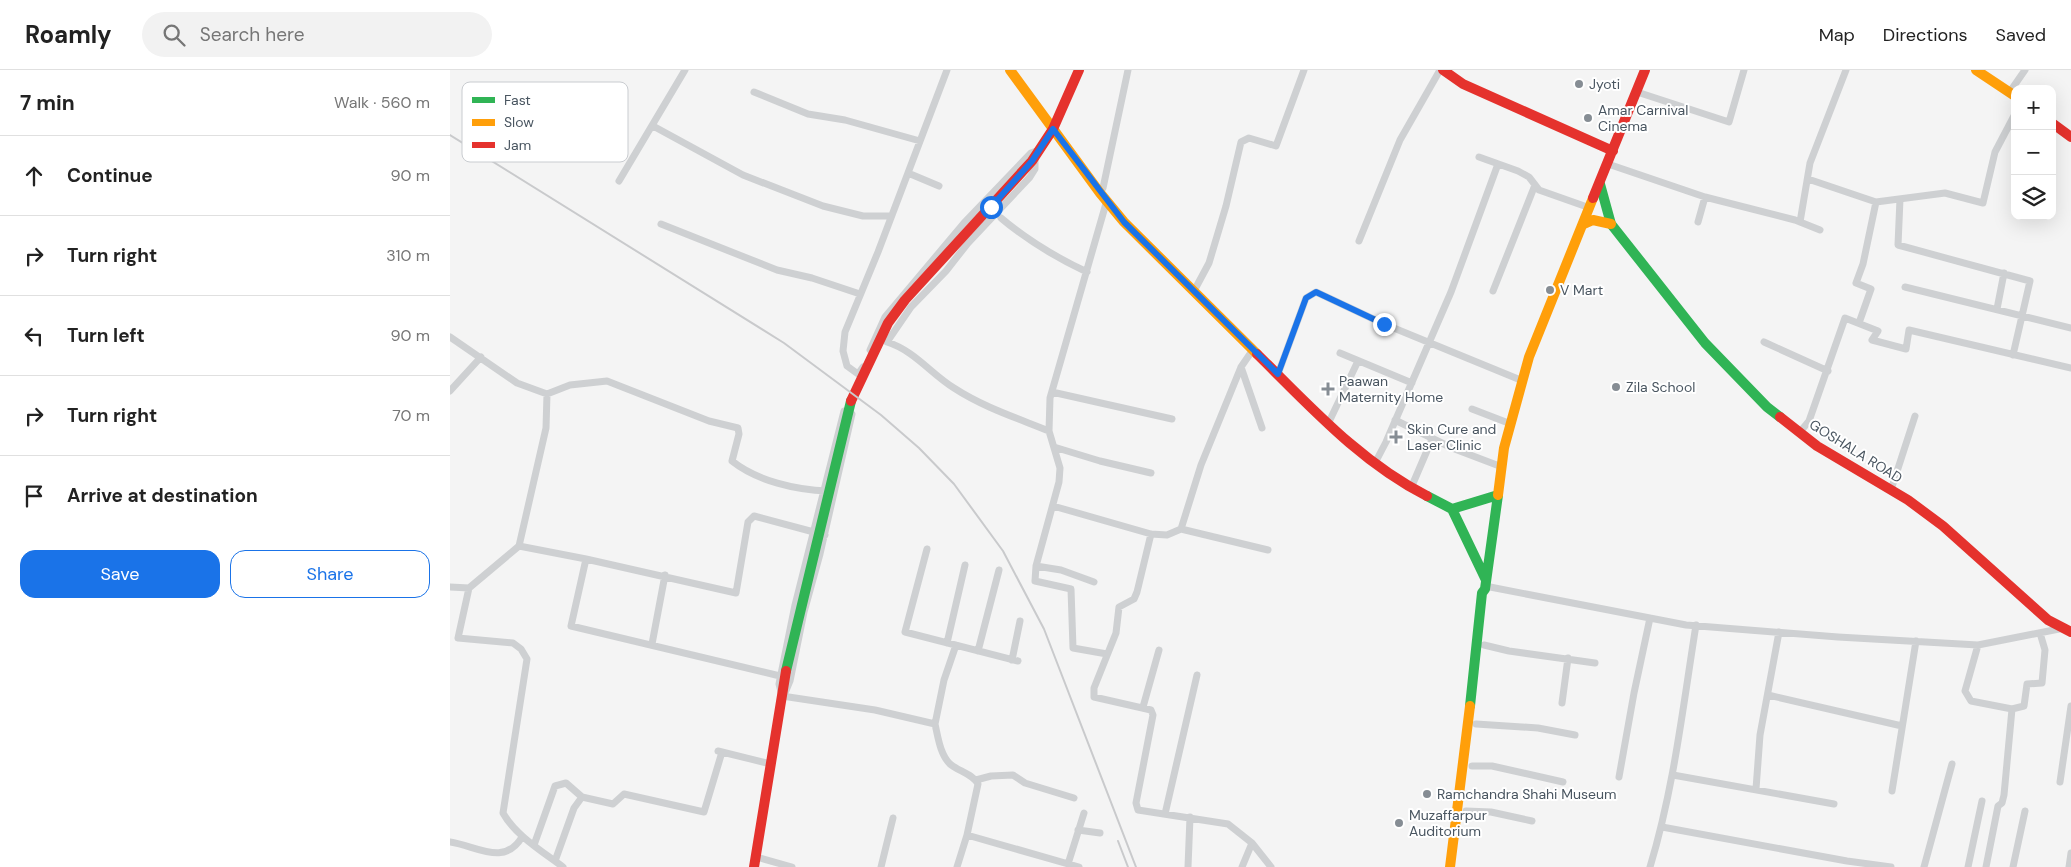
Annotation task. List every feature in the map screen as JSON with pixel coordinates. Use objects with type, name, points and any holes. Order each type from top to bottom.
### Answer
[{"type":"main road","points":[[1010,70],[1103,197],[1124,222],[1252,351],[1278,374],[1347,443],[1411,488],[1452,509],[1488,592],[1472,766],[1457,867]]},
{"type":"main road","points":[[755,862],[782,686],[844,426],[858,382],[888,323],[905,300],[968,228],[1001,196],[1035,156],[1053,129],[1079,70]]},
{"type":"main road","points":[[1441,70],[1464,84],[1613,151]]},
{"type":"main road","points":[[1450,867],[1463,775],[1482,593],[1485,585],[1502,467],[1511,424],[1529,357],[1645,70]]},
{"type":"main road","points":[[1976,70],[2011,93]]},
{"type":"main road","points":[[2056,126],[2071,137]]},
{"type":"main road","points":[[1584,224],[1593,220],[1611,224],[1600,184]]},
{"type":"main road","name":"GOSHALA ROAD","points":[[1611,224],[1705,343],[1767,407],[1817,446],[1892,490],[1943,526],[2048,620],[2067,630]]},
{"type":"main road","points":[[1452,509],[1498,495]]},
{"type":"street","points":[[619,181],[685,70]]},
{"type":"street","points":[[947,70],[845,332],[843,351],[847,366],[858,374],[885,316],[964,223],[1030,154],[1035,156],[1035,169],[1030,177],[968,243],[946,271],[911,307],[887,342],[904,348],[953,388],[994,409],[1049,430]]},
{"type":"street","points":[[1107,654],[1073,648],[1071,588],[1036,581],[1036,566],[1053,506],[1060,468],[1049,430],[1052,392],[1087,272],[1128,70]]},
{"type":"street","points":[[1194,291],[1209,262],[1226,206],[1241,142],[1249,138],[1276,146],[1304,70]]},
{"type":"street","points":[[1359,241],[1400,140],[1441,70]]},
{"type":"street","points":[[1637,92],[1729,122],[1744,70]]},
{"type":"street","points":[[1800,222],[1810,163],[1846,70]]},
{"type":"street","points":[[2017,85],[2025,70]]},
{"type":"street","points":[[754,92],[808,114],[845,120],[920,141]]},
{"type":"street","points":[[1808,179],[1876,202],[1945,193],[1983,202],[1995,152],[2011,122]]},
{"type":"street","points":[[653,126],[743,174],[823,206],[863,216],[891,216]]},
{"type":"street","points":[[1479,157],[1529,177],[1539,190],[1590,208]]},
{"type":"street","points":[[1375,462],[1412,383],[1457,276],[1498,164]]},
{"type":"street","points":[[1608,164],[1705,197],[1800,222],[1820,230]]},
{"type":"street","points":[[908,173],[939,186]]},
{"type":"street","points":[[1493,291],[1535,185]]},
{"type":"street","points":[[1698,222],[1705,197]]},
{"type":"street","points":[[1900,199],[1898,245],[2030,281],[2013,355]]},
{"type":"street","points":[[1859,323],[1871,289],[1856,284],[1863,264],[1876,202]]},
{"type":"street","points":[[1001,218],[1022,236],[1052,256],[1087,272]]},
{"type":"street","points":[[661,224],[777,270],[812,278],[860,294]]},
{"type":"street","points":[[1997,309],[2004,274]]},
{"type":"street","points":[[1904,287],[2071,328]]},
{"type":"street","points":[[1278,374],[1306,298],[1316,292],[1428,342],[1523,381]]},
{"type":"street","points":[[1800,432],[1809,421],[1845,318],[1878,331],[1872,340],[1906,349],[1909,330],[2071,368]]},
{"type":"street","points":[[450,337],[517,383],[547,394],[570,385],[607,381],[709,421],[738,428],[739,434],[732,461],[746,472],[808,491],[835,492]]},
{"type":"street","points":[[1764,342],[1828,371]]},
{"type":"street","points":[[1181,528],[1201,465],[1240,368],[1252,351]]},
{"type":"street","points":[[1340,352],[1412,383]]},
{"type":"street","points":[[450,391],[481,357]]},
{"type":"street","points":[[1328,424],[1358,361]]},
{"type":"street","points":[[1240,368],[1262,428]]},
{"type":"street","points":[[1052,392],[1172,419]]},
{"type":"street","points":[[547,394],[546,428],[519,546],[469,588],[458,638],[513,643],[521,649],[527,660],[503,813],[508,823],[522,837],[563,867]]},
{"type":"street","points":[[1472,409],[1511,424]]},
{"type":"street","points":[[844,411],[852,414],[825,535],[804,612],[786,693],[782,686],[814,532],[844,411]]},
{"type":"street","points":[[1892,490],[1915,416]]},
{"type":"street","points":[[1395,420],[1432,439],[1502,467]]},
{"type":"street","points":[[1411,488],[1432,439]]},
{"type":"street","points":[[1054,447],[1100,461],[1151,473]]},
{"type":"street","points":[[1053,506],[1151,534],[1167,535],[1181,528],[1268,550]]},
{"type":"street","points":[[519,546],[665,575],[736,593],[750,518],[754,516],[825,535]]},
{"type":"street","points":[[1151,534],[1134,599],[1119,607],[1116,633],[1094,688],[1094,697],[1143,707],[1151,710],[1153,715],[1136,803],[1138,810],[1228,824],[1252,843],[1271,867]]},
{"type":"street","points":[[927,548],[905,632],[1015,661],[1020,621]]},
{"type":"street","points":[[586,559],[570,626],[652,644],[782,686],[935,724]]},
{"type":"street","points":[[947,643],[965,565]]},
{"type":"street","points":[[1036,566],[1061,570],[1094,582]]},
{"type":"street","points":[[978,651],[999,570]]},
{"type":"street","points":[[652,644],[665,575]]},
{"type":"street","points":[[1485,585],[1650,618],[1696,625],[1779,632],[1978,645],[2040,633],[2067,630]]},
{"type":"street","points":[[450,587],[469,588]]},
{"type":"street","points":[[1619,777],[1634,692],[1650,618]]},
{"type":"street","points":[[1650,867],[1662,827],[1673,775],[1696,625]]},
{"type":"street","points":[[1756,789],[1760,735],[1779,632]]},
{"type":"street","points":[[1978,645],[1965,691],[1971,701],[2012,710],[2024,706],[2027,684],[2042,682],[2045,650],[2040,633]]},
{"type":"street","points":[[1892,791],[1916,642]]},
{"type":"street","points":[[956,645],[944,680],[935,724],[945,758],[962,772],[976,780],[1008,774],[1025,783],[1074,798]]},
{"type":"street","points":[[1484,645],[1509,652],[1568,658],[1595,663]]},
{"type":"street","points":[[1143,707],[1159,650]]},
{"type":"street","points":[[1562,703],[1568,658]]},
{"type":"street","points":[[1165,814],[1197,675]]},
{"type":"street","points":[[1768,695],[1902,726]]},
{"type":"street","points":[[2060,782],[2071,706]]},
{"type":"street","points":[[1986,867],[1998,806],[2002,803],[2004,795],[2012,710]]},
{"type":"street","points":[[1476,724],[1538,728],[1575,735]]},
{"type":"street","points":[[534,845],[554,786],[566,783],[582,797],[613,804],[624,794],[704,812],[720,751],[771,764]]},
{"type":"street","points":[[1924,867],[1952,764]]},
{"type":"street","points":[[1472,766],[1492,766],[1563,782]]},
{"type":"street","points":[[1673,775],[1834,804]]},
{"type":"street","points":[[957,867],[967,835],[978,784],[976,780]]},
{"type":"street","points":[[555,861],[574,808],[582,797]]},
{"type":"street","points":[[1968,867],[1982,802]]},
{"type":"street","points":[[1466,811],[1490,812],[1532,821]]},
{"type":"street","points":[[2013,867],[2024,811]]},
{"type":"street","points":[[1068,864],[1084,813]]},
{"type":"street","points":[[1188,867],[1190,817]]},
{"type":"street","points":[[881,867],[893,818]]},
{"type":"street","points":[[1662,827],[1847,861],[1892,867]]},
{"type":"street","points":[[1078,830],[1100,833]]},
{"type":"street","points":[[967,835],[1078,867]]},
{"type":"street","points":[[450,842],[504,854],[515,849],[522,837]]},
{"type":"street","points":[[1242,867],[1252,843]]},
{"type":"street","points":[[2069,867],[2071,853]]},
{"type":"street","points":[[755,862],[792,867]]},
{"type":"railway","points":[[450,135],[462,142]]},
{"type":"railway","points":[[493,162],[784,343],[881,415],[919,448],[954,484],[1003,551],[1044,629],[1136,867]]},
{"type":"railway","points":[[1118,841],[1128,867]]},
{"type":"traffic: fast","points":[[1600,184],[1611,224],[1705,343],[1767,407],[1780,417]]},
{"type":"traffic: fast","points":[[786,671],[851,401]]},
{"type":"traffic: fast","points":[[1427,496],[1452,509],[1498,495],[1485,589],[1482,593],[1470,706]]},
{"type":"traffic: fast","points":[[1452,509],[1486,580]]},
{"type":"traffic: slow","points":[[1010,70],[1100,193],[1124,222],[1257,354]]},
{"type":"traffic: slow","points":[[1976,70],[2011,93]]},
{"type":"traffic: slow","points":[[1498,495],[1504,448],[1529,357],[1593,198]]},
{"type":"traffic: slow","points":[[1584,224],[1593,220],[1611,224]]},
{"type":"traffic: slow","points":[[1450,867],[1470,706]]},
{"type":"traffic: jam","points":[[851,401],[888,323],[905,300],[1032,161],[1053,129],[1079,70]]},
{"type":"traffic: jam","points":[[1443,70],[1463,84],[1613,151]]},
{"type":"traffic: jam","points":[[1593,198],[1645,70]]},
{"type":"traffic: jam","points":[[2056,126],[2071,137]]},
{"type":"traffic: jam","points":[[1257,354],[1316,413],[1358,450],[1380,467],[1427,496]]},
{"type":"traffic: jam","points":[[1780,417],[1817,446],[1908,500],[1943,526],[2048,620],[2071,632]]},
{"type":"traffic: jam","points":[[754,867],[786,671]]},
{"type":"place","name":"Jyoti","points":[[1579,84]]},
{"type":"place","name":"Amar Carnival Cinema","points":[[1588,118]]},
{"type":"place","name":"V Mart","points":[[1550,290]]},
{"type":"place","name":"Zila School","points":[[1616,387]]},
{"type":"place","name":"Paawan Maternity Home","points":[[1328,389]]},
{"type":"place","name":"Skin Cure and Laser Clinic","points":[[1396,437]]},
{"type":"place","name":"Ramchandra Shahi Museum","points":[[1427,794]]},
{"type":"place","name":"Muzaffarpur Auditorium","points":[[1399,823]]},
{"type":"route","points":[[991,207],[1032,161],[1053,129],[1124,222],[1252,351],[1278,374],[1306,298],[1316,292],[1384,324]]}]
